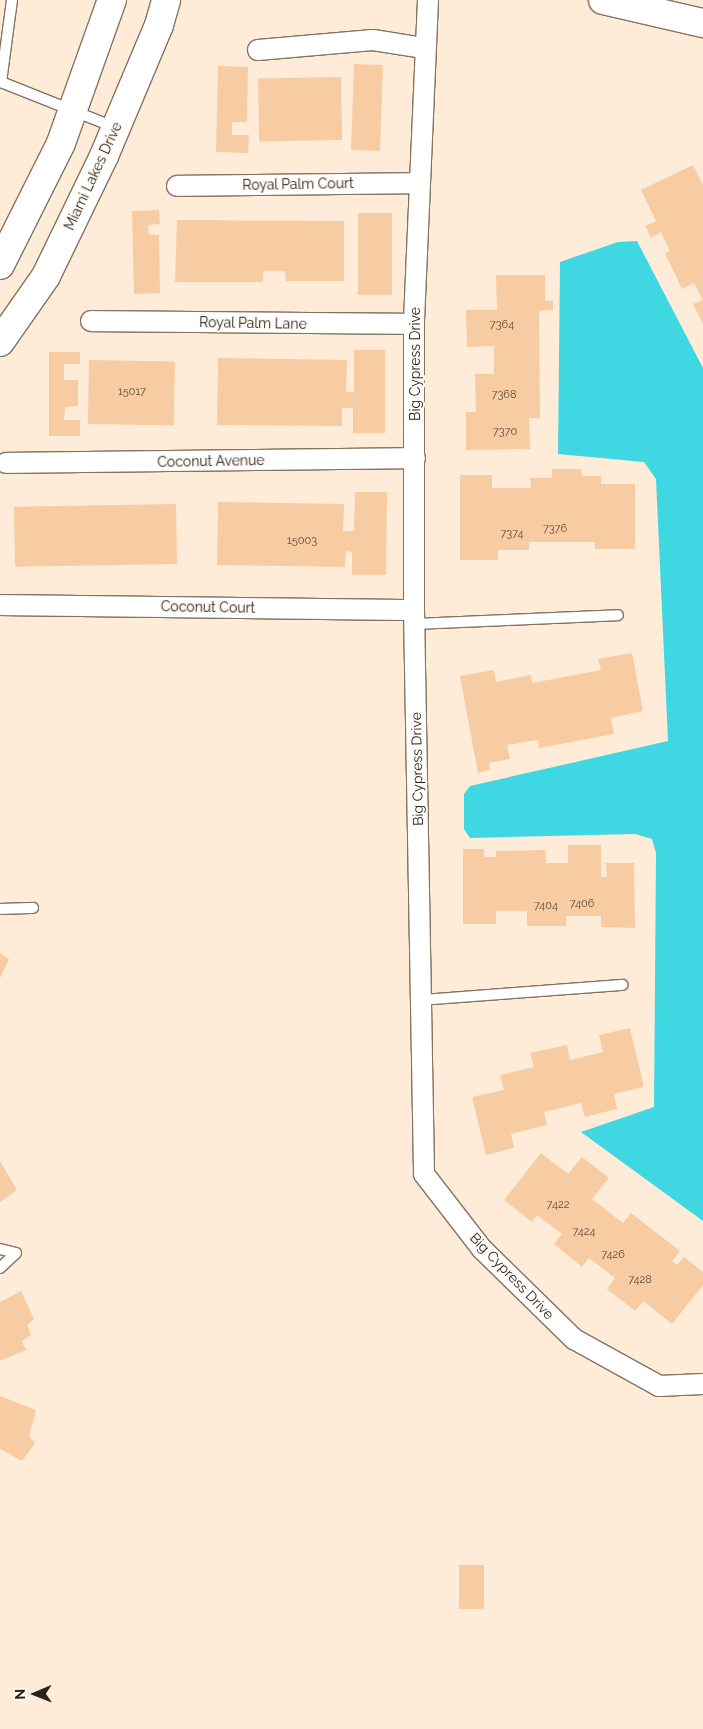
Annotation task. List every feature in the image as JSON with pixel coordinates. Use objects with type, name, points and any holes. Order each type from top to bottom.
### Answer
[{"type":"main road","points":[[0,265],[61,143],[112,0]]},
{"type":"main road","name":"Miami Lakes Drive","points":[[0,342],[46,276],[115,128],[159,25],[166,0]]},
{"type":"main road","points":[[603,0],[703,23]]},
{"type":"street","name":"Big Cypress Drive","points":[[428,0],[424,48],[414,324],[414,617],[424,1174],[482,1249],[574,1339],[659,1386],[703,1384]]},
{"type":"street","points":[[258,50],[373,40],[424,48]]},
{"type":"street","name":"Royal Palm Court","points":[[177,186],[419,183]]},
{"type":"street","name":"Royal Palm Lane","points":[[91,321],[414,324]]},
{"type":"street","name":"Coconut Avenue","points":[[6,463],[415,458]]},
{"type":"street","name":"Coconut Court","points":[[1,605],[414,617]]},
{"type":"lane","points":[[12,0],[0,84],[72,109],[115,128]]},
{"type":"lane","points":[[414,617],[618,615]]},
{"type":"lane","points":[[0,909],[33,908]]},
{"type":"lane","points":[[421,1000],[622,985]]},
{"type":"lane","points":[[0,1249],[16,1253],[0,1268]]},
{"type":"water","points":[[637,241],[703,368],[703,1221],[581,1132],[654,1107],[656,853],[652,839],[635,834],[470,838],[464,829],[464,794],[470,786],[668,741],[656,479],[644,462],[558,454],[560,262],[618,242]]},
{"type":"building","points":[[354,64],[383,65],[380,151],[351,150]]},
{"type":"building","points":[[218,66],[248,67],[247,122],[232,122],[232,135],[249,135],[248,153],[216,152]]},
{"type":"building","points":[[341,77],[342,140],[259,141],[258,78]]},
{"type":"building","points":[[693,165],[703,185],[703,300],[694,283],[682,289],[665,253],[670,251],[661,232],[651,238],[645,226],[656,221],[641,190]]},
{"type":"building","points":[[159,210],[160,224],[148,225],[149,235],[159,235],[160,293],[134,294],[132,211]]},
{"type":"building","points":[[358,213],[392,213],[392,295],[358,295]]},
{"type":"building","points":[[177,220],[344,221],[344,281],[286,281],[285,271],[263,271],[263,282],[175,282]]},
{"type":"building","points":[[496,275],[545,275],[545,301],[553,301],[553,310],[539,311],[540,418],[529,418],[530,449],[466,450],[466,412],[476,412],[475,374],[494,374],[494,346],[467,347],[466,310],[497,310]]},
{"type":"building","points":[[703,300],[703,324],[693,304]]},
{"type":"building","points":[[354,350],[385,350],[385,433],[353,433],[353,408],[342,408],[342,426],[217,425],[218,358],[347,360],[346,392],[354,392]]},
{"type":"building","points":[[49,352],[80,352],[80,364],[64,364],[64,380],[78,380],[78,406],[65,407],[64,420],[80,420],[80,436],[49,436]]},
{"type":"building","points":[[89,360],[175,362],[174,425],[88,424]]},
{"type":"building","points":[[552,469],[581,469],[582,476],[601,476],[601,484],[635,484],[635,549],[595,549],[595,542],[529,542],[529,550],[498,550],[498,560],[460,560],[460,475],[492,475],[492,488],[531,488],[530,478],[552,478]]},
{"type":"building","points":[[355,492],[387,492],[386,575],[352,575],[352,552],[346,551],[345,567],[217,565],[218,502],[344,504],[343,531],[354,531]]},
{"type":"building","points":[[176,504],[177,564],[15,567],[14,507]]},
{"type":"building","points":[[632,653],[643,711],[611,718],[614,734],[539,748],[538,740],[507,745],[510,759],[489,763],[490,770],[478,773],[460,676],[494,670],[496,682],[531,675],[532,683],[601,670],[598,659]]},
{"type":"building","points":[[568,845],[601,845],[601,877],[607,877],[606,863],[634,863],[635,928],[601,927],[601,916],[566,916],[566,926],[527,926],[527,911],[496,911],[496,924],[463,924],[463,849],[484,849],[484,857],[496,857],[496,851],[545,850],[546,863],[568,863]]},
{"type":"building","points":[[0,953],[9,959],[0,978]]},
{"type":"building","points":[[630,1028],[644,1087],[614,1094],[617,1109],[585,1117],[581,1103],[544,1112],[547,1125],[511,1134],[514,1148],[486,1155],[472,1097],[504,1090],[500,1075],[534,1067],[530,1053],[567,1045],[570,1060],[603,1052],[599,1035]]},
{"type":"building","points":[[541,1153],[568,1174],[582,1157],[609,1178],[592,1199],[623,1223],[631,1213],[680,1251],[672,1261],[677,1265],[684,1257],[703,1272],[703,1285],[672,1324],[644,1301],[635,1311],[607,1289],[615,1278],[589,1258],[582,1267],[554,1244],[562,1234],[537,1215],[532,1222],[504,1200]]},
{"type":"building","points":[[0,1161],[17,1190],[0,1202]]},
{"type":"building","points":[[21,1291],[34,1319],[27,1325],[31,1335],[22,1341],[26,1350],[0,1361],[0,1302]]},
{"type":"building","points":[[0,1396],[36,1410],[29,1436],[35,1443],[22,1461],[0,1449]]},
{"type":"building","points":[[459,1565],[484,1565],[484,1609],[459,1609]]}]
